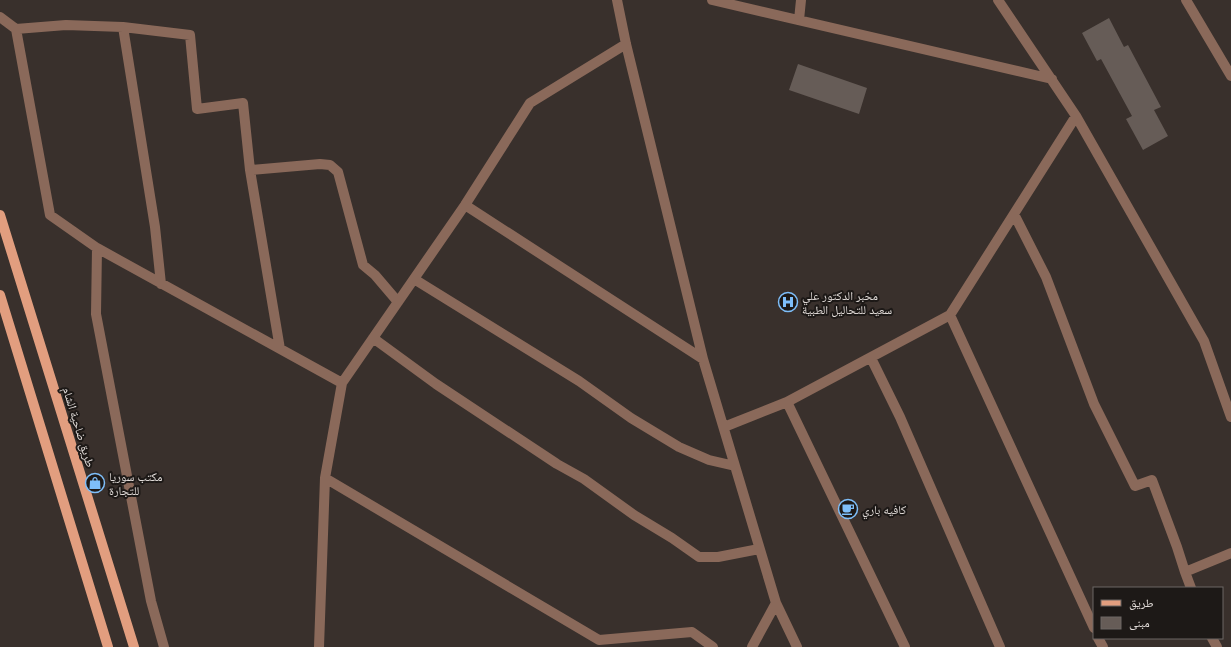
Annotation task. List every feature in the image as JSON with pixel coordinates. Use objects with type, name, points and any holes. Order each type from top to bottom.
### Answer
[{"type":"main road","name":"طريق ضاحية الشام","points":[[0,215],[134,647]]},
{"type":"main road","points":[[0,295],[108,647]]},
{"type":"street","points":[[617,0],[626,44],[703,358],[776,603],[797,647]]},
{"type":"street","points":[[712,0],[1052,79]]},
{"type":"street","points":[[799,20],[801,0]]},
{"type":"street","points":[[998,0],[1076,116],[1204,341],[1231,417]]},
{"type":"street","points":[[1186,0],[1231,76]]},
{"type":"street","points":[[0,16],[16,29],[50,215],[97,248],[342,383]]},
{"type":"street","points":[[16,29],[66,25],[122,27],[190,35],[197,109],[243,103],[250,170],[280,349]]},
{"type":"street","points":[[122,27],[155,228],[161,284]]},
{"type":"street","points":[[319,647],[325,478],[342,383],[465,205],[530,103],[626,44]]},
{"type":"street","points":[[724,427],[787,402],[950,315],[1076,116]]},
{"type":"street","points":[[250,170],[320,164],[330,165],[338,172],[363,265],[375,275],[398,302]]},
{"type":"street","points":[[465,205],[703,358]]},
{"type":"street","points":[[1014,214],[1046,277],[1094,404],[1135,486],[1152,480],[1178,547],[1191,587]]},
{"type":"street","points":[[97,248],[96,314],[150,601],[164,647]]},
{"type":"street","points":[[414,278],[579,381],[631,418],[679,447],[710,460],[735,466]]},
{"type":"street","points":[[950,315],[1093,626]]},
{"type":"street","points":[[373,338],[436,384],[557,464],[584,479],[634,515],[672,538],[698,557],[718,557],[759,549]]},
{"type":"street","points":[[871,358],[900,417],[1000,647]]},
{"type":"street","points":[[787,402],[905,647]]},
{"type":"street","points":[[325,478],[599,640],[692,632],[713,647]]},
{"type":"street","points":[[1185,572],[1231,553]]},
{"type":"street","points":[[752,647],[776,603]]},
{"type":"building","points":[[1109,18],[1124,47],[1128,45],[1161,107],[1154,110],[1168,136],[1143,150],[1126,119],[1132,116],[1101,59],[1097,61],[1082,33]]},
{"type":"building","points":[[798,64],[867,88],[859,114],[789,90]]},
{"type":"place","name":"مخبر الدكتور علي سعيد للتحاليل الطبية","points":[[788,302]]},
{"type":"place","name":"مكتب سوريا للتجارة","points":[[95,483]]},
{"type":"place","name":"كافيه باري","points":[[848,509]]}]
